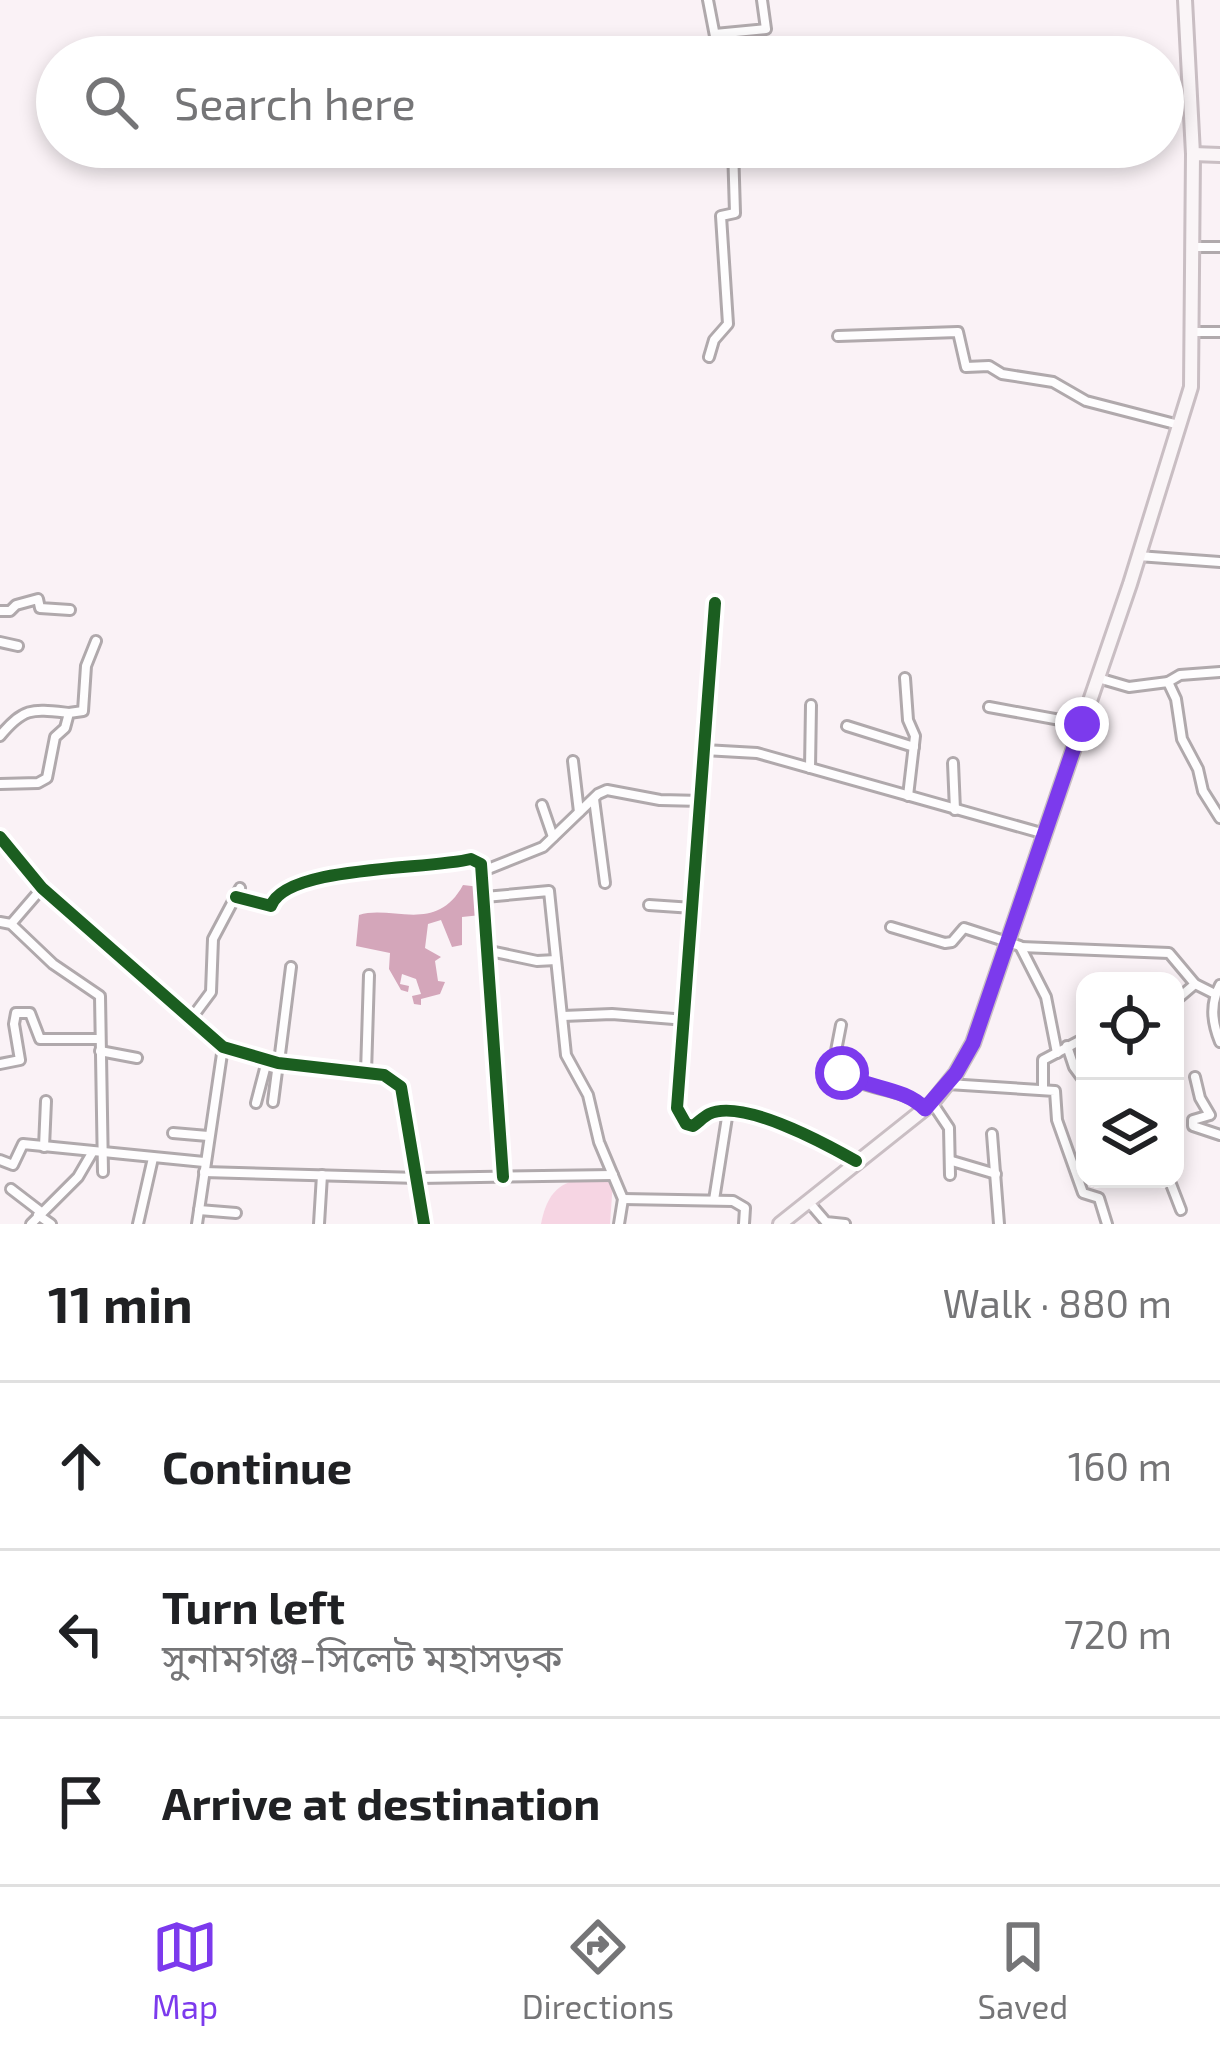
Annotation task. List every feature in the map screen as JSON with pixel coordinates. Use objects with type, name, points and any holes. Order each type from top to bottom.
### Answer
[{"type":"main road","points":[[780,1224],[929,1106],[948,1084],[973,1043],[1014,944],[1045,834],[1191,387],[1193,154],[1185,0]]},
{"type":"main road","points":[[1193,154],[1220,155]]},
{"type":"street","points":[[708,0],[715,34],[766,29],[762,0]]},
{"type":"street","points":[[709,357],[714,340],[728,324],[726,255],[720,231],[721,216],[735,213],[734,168]]},
{"type":"street","points":[[1194,247],[1220,247]]},
{"type":"street","points":[[838,336],[950,330],[960,335],[966,367],[989,366],[1002,374],[1062,384],[1086,401],[1180,425]]},
{"type":"street","points":[[1194,332],[1220,332]]},
{"type":"street","points":[[1138,556],[1220,562]]},
{"type":"street","points":[[0,611],[38,599],[40,608],[70,610]]},
{"type":"street","points":[[715,603],[677,1108],[686,1124],[693,1126],[711,1113],[739,1111],[796,1130],[856,1161]]},
{"type":"street","points":[[0,736],[12,718],[38,710],[83,711],[86,666],[96,640]]},
{"type":"street","points":[[0,642],[18,646]]},
{"type":"street","points":[[1097,678],[1129,687],[1168,682],[1180,674],[1220,672]]},
{"type":"street","points":[[905,678],[914,747],[908,796]]},
{"type":"street","points":[[1168,682],[1176,699],[1182,739],[1198,769],[1202,791],[1220,818]]},
{"type":"street","points":[[810,769],[811,705]]},
{"type":"street","points":[[989,707],[1082,724]]},
{"type":"street","points":[[0,784],[38,783],[47,778],[55,737],[65,728],[69,713]]},
{"type":"street","points":[[847,726],[914,747]]},
{"type":"street","points":[[704,750],[758,753],[1045,834]]},
{"type":"street","points":[[573,761],[579,814]]},
{"type":"street","points":[[953,764],[956,810]]},
{"type":"street","points":[[482,871],[543,847],[607,790],[660,800],[701,801]]},
{"type":"street","points":[[594,797],[605,883]]},
{"type":"street","points":[[542,805],[553,837]]},
{"type":"street","points":[[0,837],[42,888],[223,1047],[274,1062],[384,1075],[401,1087],[424,1224]]},
{"type":"street","points":[[191,1019],[211,992],[213,938],[238,892],[271,906],[276,895],[302,882],[478,860],[490,951],[503,1177]]},
{"type":"street","points":[[42,888],[6,923],[52,964],[98,993],[96,1152],[103,1172]]},
{"type":"street","points":[[485,897],[549,891],[566,1054],[588,1095],[599,1142],[623,1199],[619,1224]]},
{"type":"street","points":[[649,905],[693,908]]},
{"type":"street","points":[[891,927],[945,943],[964,928],[1014,944],[1169,953],[1195,984],[1218,989],[1214,1025],[1220,1042]]},
{"type":"street","points":[[1014,944],[1046,997],[1057,1053]]},
{"type":"street","points":[[490,951],[556,960]]},
{"type":"street","points":[[273,1102],[274,1062],[291,967]]},
{"type":"street","points":[[366,1073],[369,975]]},
{"type":"street","points":[[1184,993],[1195,984]]},
{"type":"street","points":[[0,1064],[20,1060],[16,1013],[30,1013],[40,1039],[100,1040]]},
{"type":"street","points":[[563,1016],[686,1019]]},
{"type":"street","points":[[841,1025],[834,1061],[842,1073],[929,1106],[949,1128],[950,1175]]},
{"type":"street","points":[[1043,1090],[1043,1060],[1076,1042]]},
{"type":"street","points":[[1067,1046],[1084,1080]]},
{"type":"street","points":[[197,1224],[223,1047]]},
{"type":"street","points":[[100,1051],[137,1058]]},
{"type":"street","points":[[256,1103],[274,1062]]},
{"type":"street","points":[[1195,1077],[1210,1115],[1193,1120],[1193,1126],[1220,1136]]},
{"type":"street","points":[[948,1084],[1055,1091],[1057,1120],[1077,1182],[1083,1193],[1099,1198],[1107,1224]]},
{"type":"street","points":[[44,1147],[46,1100]]},
{"type":"street","points":[[714,1200],[728,1112]]},
{"type":"street","points":[[173,1133],[208,1136]]},
{"type":"street","points":[[992,1134],[999,1224]]},
{"type":"street","points":[[0,1160],[13,1165],[23,1144],[204,1167],[322,1175],[613,1175]]},
{"type":"street","points":[[31,1224],[96,1152]]},
{"type":"street","points":[[138,1224],[153,1158]]},
{"type":"street","points":[[952,1161],[996,1174]]},
{"type":"street","points":[[319,1224],[322,1175]]},
{"type":"street","points":[[1172,1188],[1181,1210]]},
{"type":"street","points":[[11,1189],[51,1224]]},
{"type":"street","points":[[623,1199],[714,1200],[743,1206],[744,1224]]},
{"type":"street","points":[[807,1200],[826,1222],[844,1224]]},
{"type":"street","points":[[199,1210],[236,1213]]},
{"type":"shaded area","points":[[463,885],[480,887],[481,915],[462,917],[462,945],[452,947],[441,920],[428,924],[425,948],[441,957],[435,961],[438,981],[445,982],[440,994],[414,1004],[412,996],[421,994],[416,979],[402,974],[400,984],[409,986],[408,992],[401,990],[389,969],[390,953],[356,946],[359,915],[427,914],[452,900]]},
{"type":"shaded area","points":[[583,1179],[613,1181],[610,1224],[541,1224],[554,1193]]},
{"type":"cycle path","points":[[715,603],[677,1108],[686,1124],[693,1126],[709,1114],[724,1111],[762,1117],[856,1161]]},
{"type":"cycle path","points":[[0,837],[42,888],[223,1047],[278,1063],[384,1075],[401,1087],[424,1224]]},
{"type":"cycle path","points":[[236,897],[271,906],[282,893],[330,876],[471,859],[481,864],[503,1177]]},
{"type":"route","points":[[842,1073],[878,1090],[916,1099],[925,1109],[956,1073],[973,1043],[1082,724]]}]
